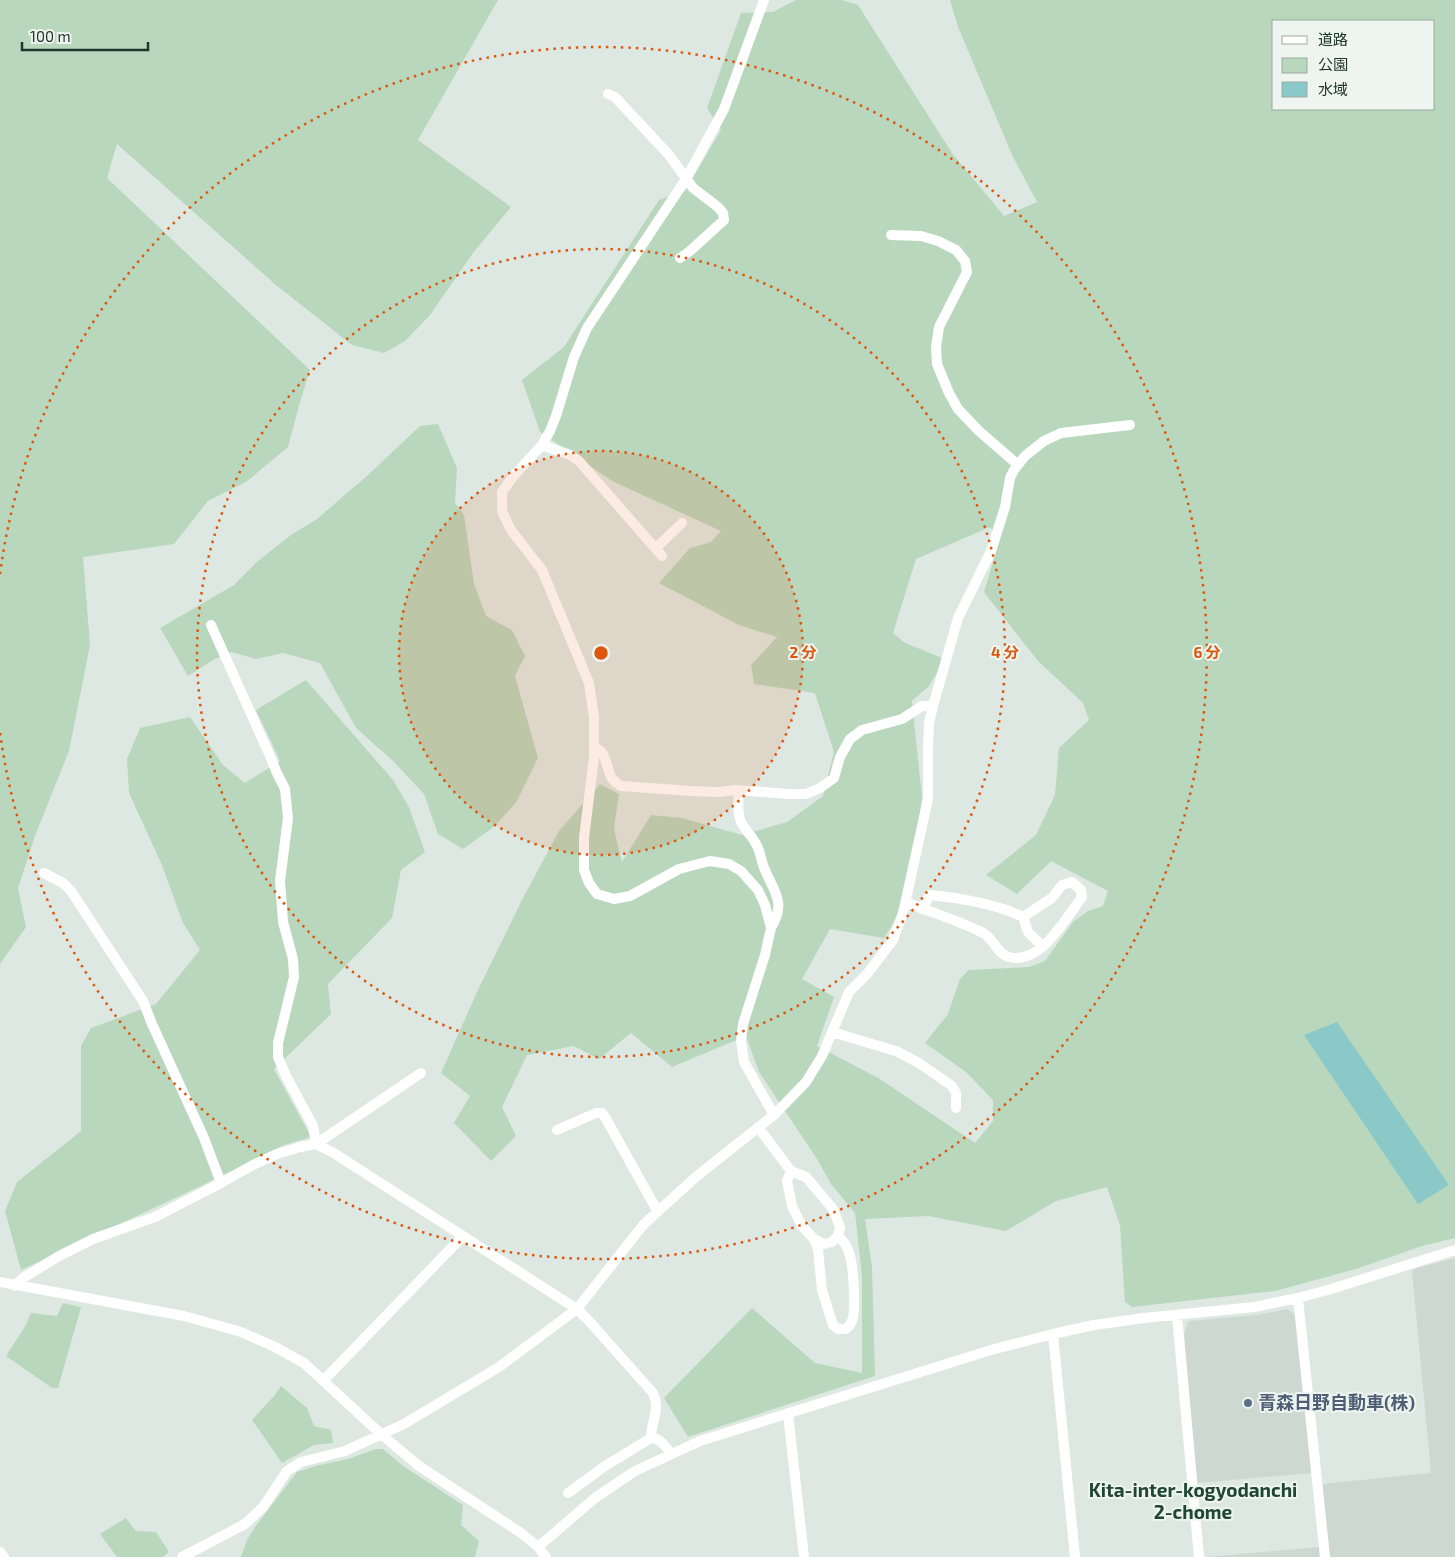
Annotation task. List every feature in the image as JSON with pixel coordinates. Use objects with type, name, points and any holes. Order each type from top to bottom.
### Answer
[{"type":"street","points":[[764,0],[724,109],[686,179],[587,328],[574,357],[550,431],[542,445],[502,492],[502,511],[511,530],[542,570],[589,683],[594,717],[594,746],[584,838],[584,870],[589,883],[597,894],[614,899],[630,896],[679,869],[710,861],[729,864],[741,871],[758,890],[765,905],[771,928]]},
{"type":"street","points":[[608,94],[616,97],[645,131],[669,155],[693,188],[723,213],[724,220],[680,258]]},
{"type":"street","points":[[891,235],[921,236],[938,241],[956,250],[965,262],[966,272],[939,327],[936,347],[937,364],[948,393],[958,409],[1018,466]]},
{"type":"street","points":[[182,1557],[246,1524],[264,1507],[287,1471],[301,1462],[345,1451],[404,1424],[500,1367],[577,1309],[644,1224],[697,1176],[774,1115],[806,1082],[822,1056],[849,992],[867,974],[893,940],[903,913],[928,799],[929,723],[933,706],[958,618],[991,551],[1005,507],[1010,478],[1025,456],[1044,441],[1061,433],[1130,424]]},
{"type":"street","points":[[542,445],[570,455],[579,461],[659,552],[682,523]]},
{"type":"street","points":[[211,625],[285,789],[288,818],[280,881],[283,922],[293,959],[294,977],[278,1043],[278,1057],[312,1126],[316,1144]]},
{"type":"street","points":[[594,746],[601,751],[611,778],[615,783],[622,786],[699,792],[739,791],[806,794],[820,788],[834,778],[840,757],[850,739],[862,730],[902,719],[922,706],[933,706]]},
{"type":"street","points":[[739,791],[738,811],[741,822],[756,844],[764,868],[776,892],[778,903],[777,917],[771,928],[765,954],[743,1024],[741,1041],[744,1062],[774,1115]]},
{"type":"street","points":[[44,873],[63,883],[71,891],[144,1001],[152,1024],[204,1138],[222,1183]]},
{"type":"street","points":[[906,902],[977,930],[989,937],[999,951],[1008,957],[1024,958],[1043,947],[1082,897],[1081,890],[1072,882],[1062,885],[1052,898],[1022,917]]},
{"type":"street","points":[[922,909],[930,895],[954,898],[1011,911],[1022,917],[1028,932],[1043,947]]},
{"type":"street","points":[[832,1032],[896,1051],[919,1062],[952,1086],[956,1093],[956,1108]]},
{"type":"street","points":[[16,1286],[23,1278],[84,1243],[155,1217],[276,1154],[316,1144],[422,1073]]},
{"type":"street","points":[[557,1130],[596,1113],[602,1113],[658,1212]]},
{"type":"street","points":[[758,1127],[791,1170],[806,1178],[833,1209],[840,1227],[838,1236],[832,1242],[824,1244],[814,1239],[802,1226],[792,1206],[787,1182],[791,1170]]},
{"type":"street","points":[[316,1144],[332,1152],[577,1309],[589,1320],[653,1393],[657,1408],[651,1428],[651,1438]]},
{"type":"street","points":[[323,1381],[462,1236]]},
{"type":"street","points":[[814,1239],[818,1250],[822,1290],[833,1325],[838,1329],[846,1329],[852,1322],[854,1305],[853,1271],[850,1255],[844,1242],[838,1236]]},
{"type":"street","points":[[538,1547],[595,1498],[635,1471],[700,1441],[991,1350],[1053,1334],[1094,1325],[1254,1307],[1298,1298],[1455,1250]]},
{"type":"street","points":[[0,1282],[184,1316],[241,1332],[275,1347],[304,1363],[382,1435],[419,1466],[521,1533],[538,1547],[546,1557]]},
{"type":"street","points":[[1298,1298],[1325,1557]]},
{"type":"street","points":[[1177,1315],[1199,1557]]},
{"type":"street","points":[[1053,1334],[1075,1557]]},
{"type":"street","points":[[788,1414],[804,1557]]},
{"type":"street","points":[[568,1493],[605,1466],[651,1438],[662,1442],[671,1453]]},
{"type":"street","points":[[0,1552],[4,1557]]},
{"type":"shaded area","points":[[1455,1258],[1455,1557],[1330,1557],[1322,1484],[1431,1473],[1412,1271]]},
{"type":"shaded area","name":"青森日野自動車(株)","points":[[1287,1309],[1296,1315],[1312,1473],[1197,1483],[1184,1333],[1189,1321],[1257,1315]]},
{"type":"shaded area","points":[[1319,1547],[1320,1557],[1207,1557]]},
{"type":"green space","points":[[0,0],[498,0],[418,140],[511,207],[473,253],[430,315],[405,341],[384,353],[352,345],[276,285],[117,144],[107,178],[310,370],[288,447],[246,482],[208,501],[174,544],[83,557],[90,645],[69,751],[35,836],[18,888],[26,927],[0,964]]},
{"type":"green space","points":[[796,0],[842,0],[858,5],[952,153],[1004,216],[1037,202],[1013,157],[958,27],[950,0],[1455,0],[1455,1238],[1422,1246],[1356,1269],[1275,1291],[1132,1307],[1125,1302],[1120,1225],[1107,1187],[1056,1201],[1006,1231],[928,1216],[865,1219],[872,1267],[875,1376],[688,1437],[664,1398],[752,1308],[815,1363],[862,1373],[862,1276],[855,1213],[831,1184],[817,1159],[759,1072],[746,1036],[672,1067],[631,1033],[599,1059],[574,1046],[527,1055],[502,1107],[516,1136],[491,1161],[454,1123],[470,1096],[441,1073],[477,992],[523,898],[559,831],[600,784],[619,794],[614,829],[622,862],[651,815],[682,818],[742,835],[787,822],[823,796],[834,752],[815,693],[754,684],[751,665],[777,637],[739,625],[659,583],[690,548],[711,542],[721,531],[612,481],[540,432],[522,380],[564,347],[659,200],[685,191],[721,130],[707,108],[741,13],[773,12]],"holes":[[[990,527],[1000,539],[984,592],[1038,661],[1083,703],[1089,720],[1059,748],[1055,795],[1036,835],[986,875],[1017,894],[1051,861],[1108,891],[1103,906],[1088,911],[1073,922],[1045,961],[1029,967],[969,970],[960,979],[948,1014],[925,1043],[966,1072],[993,1100],[993,1121],[975,1143],[880,1079],[817,1046],[834,997],[802,979],[830,929],[884,938],[895,920],[911,878],[922,798],[912,701],[929,686],[945,659],[905,643],[893,633],[916,559]]]},
{"type":"green space","points":[[438,424],[457,468],[455,503],[464,515],[474,584],[486,616],[512,630],[525,656],[515,676],[538,758],[517,801],[495,826],[463,849],[438,834],[424,794],[392,760],[356,728],[320,663],[283,653],[256,659],[231,652],[213,660],[188,676],[160,628],[234,585],[258,561],[291,535],[317,519],[368,475],[420,426]]},
{"type":"green space","points":[[306,680],[393,780],[409,807],[425,852],[401,870],[392,918],[328,984],[331,1014],[274,1069],[311,1137],[284,1145],[21,1270],[5,1211],[17,1182],[81,1131],[81,1046],[91,1028],[156,1004],[200,950],[183,923],[161,863],[129,793],[127,759],[140,728],[190,717],[223,765],[245,783],[280,761],[256,710]]},
{"type":"green space","points":[[63,1303],[81,1307],[58,1388],[52,1388],[6,1356],[26,1325],[31,1313],[57,1316]]},
{"type":"green space","points":[[281,1386],[307,1408],[314,1426],[331,1430],[333,1443],[314,1445],[282,1463],[252,1420]]},
{"type":"green space","points":[[376,1449],[383,1449],[403,1466],[463,1505],[461,1525],[479,1541],[475,1557],[241,1557],[247,1540],[255,1527],[297,1472],[348,1459]]},
{"type":"green space","points":[[126,1518],[136,1531],[156,1532],[169,1552],[163,1557],[117,1557],[100,1534]]},
{"type":"water","points":[[1337,1022],[1449,1185],[1418,1204],[1304,1035]]},
{"type":"place","name":"青森日野自動車(株)","points":[[1248,1403]]},
{"type":"district","name":"Kita-inter-kogyodanchi 2-chome","points":[[1193,1501]]}]
